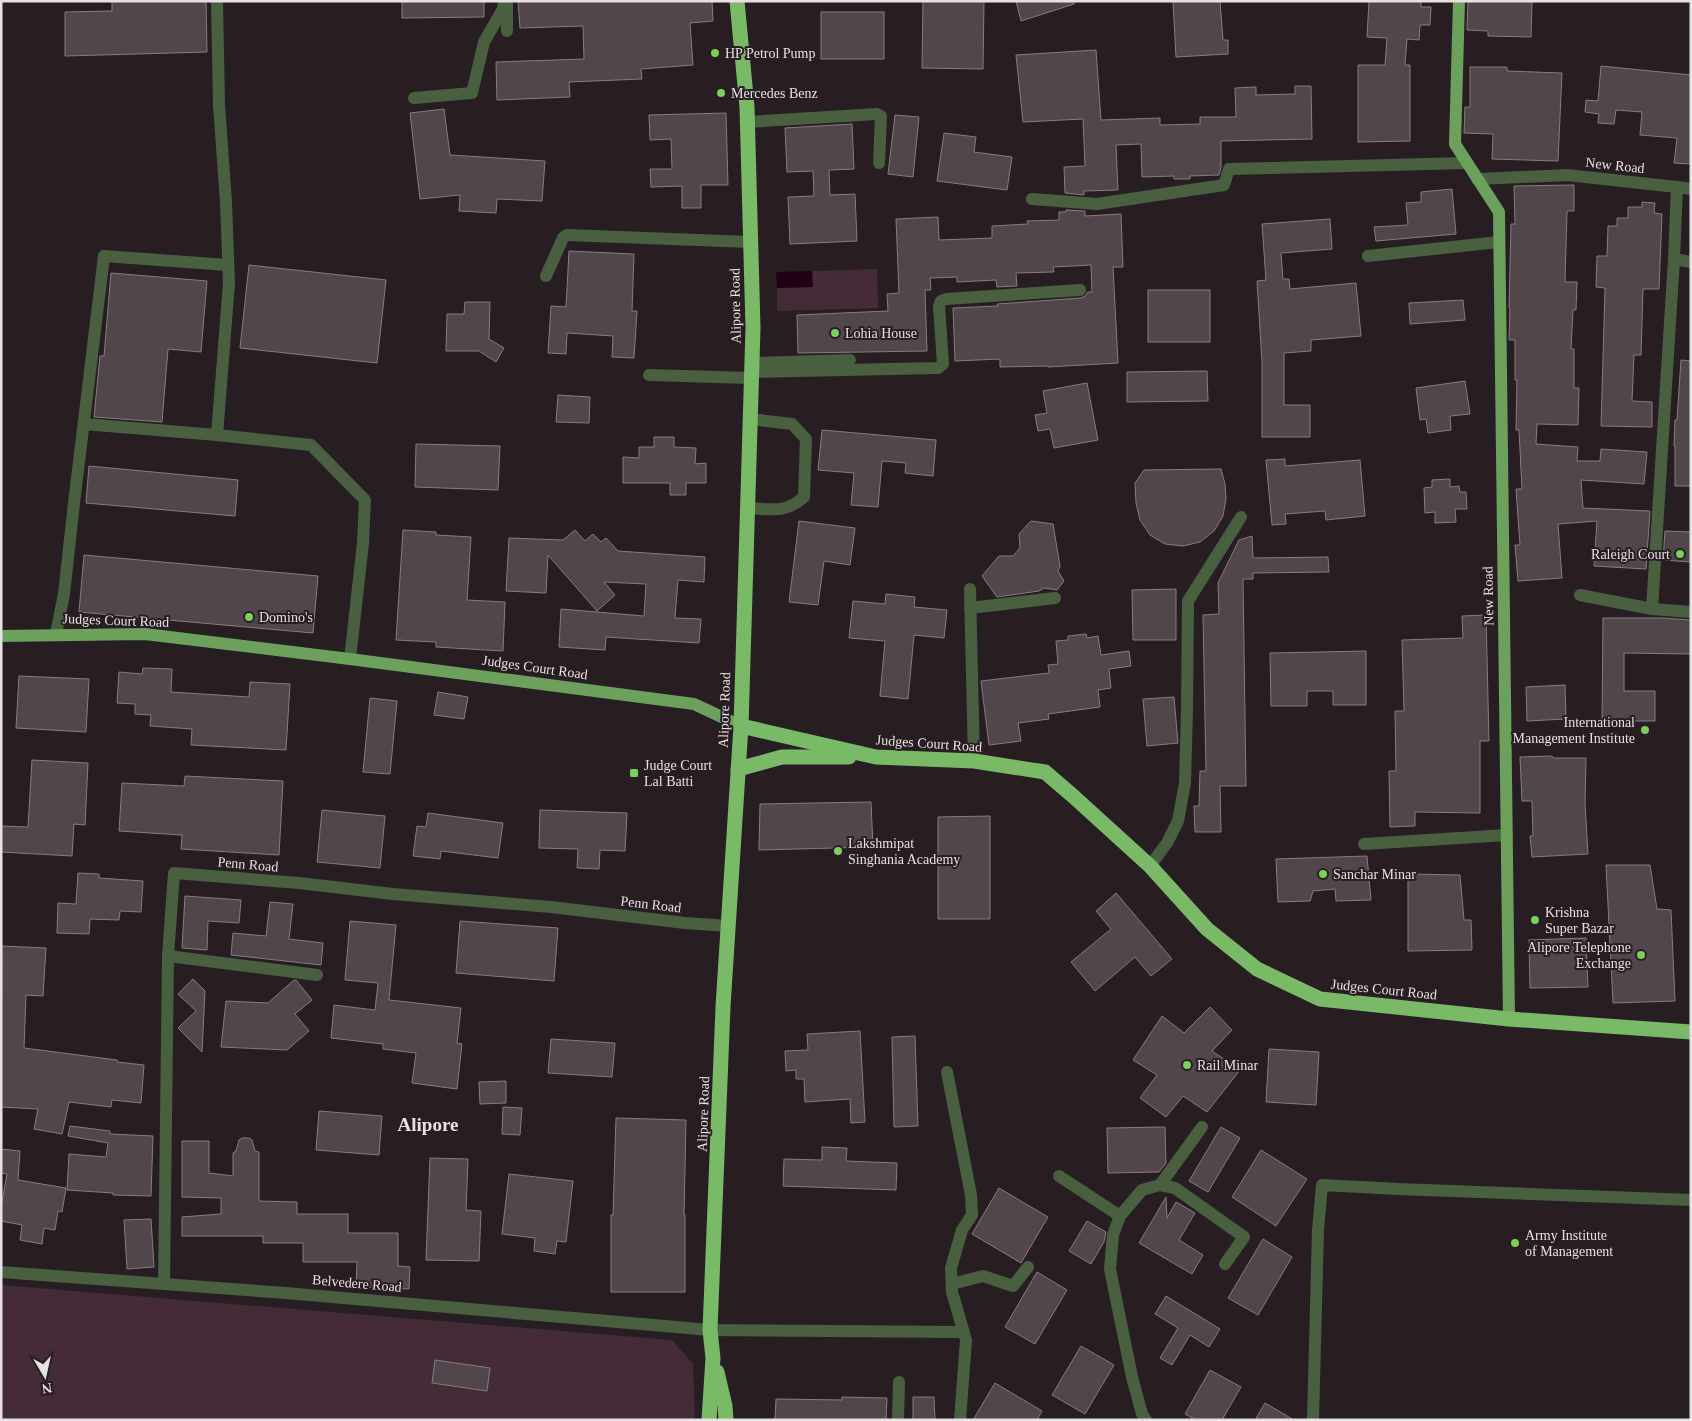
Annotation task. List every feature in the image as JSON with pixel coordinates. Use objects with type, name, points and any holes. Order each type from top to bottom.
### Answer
[{"type":"highway","name":"Alipore Road","points":[[709,1420],[714,1358],[710,1330],[723,1007],[741,726],[753,328],[747,122],[737,1]]},
{"type":"highway","name":"Judges Court Road","points":[[741,726],[876,757],[974,761],[1045,772],[1150,866],[1207,929],[1257,969],[1320,999],[1509,1019],[1691,1032]]},
{"type":"highway","points":[[738,769],[782,757],[876,757]]},
{"type":"highway","points":[[714,1358],[725,1406],[726,1420]]},
{"type":"main road","name":"New Road","points":[[1459,1],[1455,144],[1498,212],[1509,1019]]},
{"type":"main road","name":"Judges Court Road","points":[[1,636],[145,634],[694,704],[741,726]]},
{"type":"street","points":[[217,1],[219,105],[226,202],[228,265],[217,436]]},
{"type":"street","points":[[506,1],[507,31]]},
{"type":"street","points":[[414,98],[472,93],[484,42],[506,1]]},
{"type":"street","points":[[747,122],[877,114],[881,116],[879,163]]},
{"type":"street","points":[[1032,199],[1097,204],[1224,185],[1229,169],[1467,163]]},
{"type":"street","name":"New Road","points":[[1477,179],[1566,175],[1691,189]]},
{"type":"street","points":[[1652,610],[1677,187]]},
{"type":"street","points":[[546,276],[563,238],[567,235],[750,242]]},
{"type":"street","points":[[1368,256],[1499,242]]},
{"type":"street","points":[[56,634],[64,594],[104,256],[228,265]]},
{"type":"street","points":[[1674,259],[1691,262]]},
{"type":"street","points":[[649,375],[751,371],[938,368],[943,364],[939,306],[946,299],[1080,290]]},
{"type":"street","points":[[751,371],[850,360]]},
{"type":"street","points":[[747,508],[780,510],[794,506],[804,497],[806,439],[792,424],[750,419]]},
{"type":"street","points":[[84,424],[311,445],[365,500],[363,543],[350,659]]},
{"type":"street","points":[[1150,866],[1167,843],[1178,821],[1185,783],[1188,601],[1241,518]]},
{"type":"street","points":[[970,590],[974,761]]},
{"type":"street","points":[[1580,595],[1652,610],[1691,612]]},
{"type":"street","points":[[970,608],[1054,598]]},
{"type":"street","points":[[1364,844],[1507,834]]},
{"type":"street","name":"Penn Road","points":[[164,1284],[168,956],[174,873],[551,907],[685,923],[728,926]]},
{"type":"street","points":[[168,956],[317,975]]},
{"type":"street","points":[[947,1072],[971,1195],[972,1215],[962,1230],[951,1268],[952,1292],[966,1340],[960,1420]]},
{"type":"street","points":[[1160,1185],[1202,1127]]},
{"type":"street","points":[[1059,1176],[1120,1216]]},
{"type":"street","points":[[1146,1420],[1142,1414],[1132,1377],[1110,1270],[1114,1235],[1120,1216],[1142,1190],[1160,1185],[1175,1188],[1244,1237],[1225,1264]]},
{"type":"street","points":[[1313,1420],[1318,1230],[1322,1185],[1691,1200]]},
{"type":"street","points":[[952,1284],[983,1276],[1013,1286],[1028,1267]]},
{"type":"street","name":"Belvedere Road","points":[[1,1272],[710,1330],[964,1332]]},
{"type":"street","points":[[898,1420],[899,1382]]},
{"type":"shaded area","points":[[877,269],[878,308],[777,311],[777,288],[812,287],[812,271]]},
{"type":"shaded area","points":[[812,271],[813,287],[777,288],[776,272]]},
{"type":"shaded area","points":[[1,1285],[672,1340],[693,1364],[695,1420],[1,1420]]},
{"type":"building","points":[[112,1],[206,1],[207,52],[65,56],[65,12],[112,11]]},
{"type":"building","points":[[402,1],[484,1],[484,17],[402,18]]},
{"type":"building","points":[[518,1],[712,1],[713,21],[690,23],[693,65],[641,69],[642,79],[569,82],[570,97],[497,100],[496,62],[584,59],[583,26],[520,28]]},
{"type":"building","points":[[923,1],[984,1],[983,69],[922,68]]},
{"type":"building","points":[[1016,1],[1074,1],[1074,4],[1021,21]]},
{"type":"building","points":[[1173,1],[1220,1],[1223,40],[1228,40],[1228,54],[1176,57]]},
{"type":"building","points":[[1369,1],[1421,1],[1421,7],[1431,7],[1430,25],[1420,25],[1419,40],[1407,39],[1405,65],[1410,65],[1410,141],[1358,142],[1358,65],[1385,65],[1387,38],[1367,37]]},
{"type":"building","points":[[1468,1],[1532,1],[1531,37],[1488,36],[1488,31],[1467,30]]},
{"type":"building","points":[[821,12],[884,12],[884,59],[821,59]]},
{"type":"building","points":[[1096,50],[1101,120],[1160,118],[1160,125],[1200,124],[1200,117],[1236,117],[1235,88],[1256,87],[1256,95],[1295,94],[1295,86],[1311,86],[1312,139],[1221,141],[1221,167],[1219,175],[1190,176],[1190,179],[1174,179],[1174,176],[1142,177],[1141,144],[1116,145],[1118,190],[1084,191],[1084,195],[1065,193],[1064,167],[1085,166],[1083,119],[1023,122],[1016,55]]},
{"type":"building","points":[[1601,66],[1691,75],[1691,164],[1674,163],[1677,138],[1640,135],[1642,112],[1616,110],[1614,124],[1598,123],[1599,114],[1585,112],[1586,100],[1598,101]]},
{"type":"building","points":[[1470,67],[1507,67],[1507,71],[1562,73],[1558,161],[1492,159],[1493,134],[1464,133],[1465,107],[1470,107]]},
{"type":"building","points":[[444,109],[450,155],[545,161],[542,201],[497,199],[496,213],[459,211],[460,195],[420,199],[410,113]]},
{"type":"building","points":[[726,113],[728,185],[701,185],[701,208],[682,208],[682,186],[651,187],[650,169],[672,169],[671,139],[650,140],[649,115]]},
{"type":"building","points":[[895,115],[919,117],[913,177],[888,174]]},
{"type":"building","points":[[852,124],[854,169],[829,170],[830,195],[855,194],[857,241],[790,244],[788,197],[814,196],[813,171],[787,172],[785,128]]},
{"type":"building","points":[[944,133],[976,137],[974,152],[1012,157],[1007,190],[937,181]]},
{"type":"building","points":[[1574,185],[1574,211],[1567,211],[1565,282],[1577,282],[1576,310],[1573,310],[1571,349],[1574,349],[1574,388],[1579,388],[1578,425],[1537,424],[1536,444],[1578,447],[1577,461],[1600,461],[1601,449],[1647,452],[1644,484],[1581,480],[1583,508],[1650,511],[1646,569],[1594,566],[1597,521],[1558,524],[1562,578],[1518,581],[1515,545],[1520,545],[1516,489],[1522,489],[1519,430],[1516,430],[1517,380],[1515,380],[1515,340],[1509,340],[1511,224],[1515,224],[1514,186]]},
{"type":"building","points":[[1452,189],[1456,234],[1376,241],[1374,227],[1408,225],[1406,203],[1421,202],[1421,192]]},
{"type":"building","points":[[1642,202],[1655,203],[1654,213],[1662,214],[1659,289],[1643,289],[1641,355],[1634,355],[1632,401],[1652,402],[1652,427],[1601,426],[1605,288],[1596,287],[1597,256],[1607,256],[1608,226],[1617,226],[1617,218],[1628,218],[1628,207],[1642,207]]},
{"type":"building","points":[[1066,210],[1085,211],[1085,216],[1121,214],[1123,267],[1113,267],[1118,363],[1048,367],[1000,367],[1000,359],[955,361],[953,308],[998,306],[997,304],[1081,298],[1088,292],[1092,292],[1091,265],[1053,267],[1054,272],[1016,273],[1017,286],[997,287],[996,280],[957,282],[957,277],[930,278],[931,290],[925,290],[927,351],[798,353],[797,315],[888,311],[887,294],[899,293],[896,219],[938,217],[939,240],[992,238],[992,226],[1028,224],[1027,221],[1059,220],[1059,212],[1066,212]]},
{"type":"building","points":[[1330,219],[1332,249],[1281,253],[1283,279],[1289,279],[1290,289],[1356,283],[1361,336],[1311,340],[1311,351],[1284,353],[1284,405],[1310,405],[1310,437],[1262,437],[1262,362],[1257,281],[1266,280],[1262,224]]},
{"type":"building","points":[[569,251],[634,254],[632,311],[637,311],[634,358],[612,357],[613,336],[567,333],[566,354],[548,353],[551,306],[566,307]]},
{"type":"building","points":[[249,265],[386,280],[377,363],[240,348]]},
{"type":"building","points":[[111,273],[207,281],[201,352],[168,349],[162,422],[94,417],[100,356],[104,356]]},
{"type":"building","points":[[1148,290],[1210,290],[1210,342],[1148,342]]},
{"type":"building","points":[[1463,300],[1465,320],[1410,324],[1409,303]]},
{"type":"building","points":[[465,302],[490,302],[489,339],[504,348],[496,362],[479,351],[446,351],[447,314],[464,314]]},
{"type":"building","points":[[1681,360],[1691,361],[1691,486],[1675,486],[1675,420],[1677,420]]},
{"type":"building","points":[[1207,371],[1208,401],[1127,402],[1127,372]]},
{"type":"building","points":[[1465,381],[1470,414],[1450,416],[1451,430],[1428,433],[1426,419],[1420,420],[1416,388]]},
{"type":"building","points":[[1087,383],[1098,440],[1054,448],[1050,429],[1038,431],[1035,415],[1047,413],[1043,391]]},
{"type":"building","points":[[558,395],[590,397],[589,423],[556,422]]},
{"type":"building","points":[[822,430],[936,440],[933,476],[905,473],[906,463],[882,461],[878,507],[851,505],[854,473],[818,470]]},
{"type":"building","points":[[654,437],[674,437],[674,447],[696,448],[695,464],[706,463],[706,483],[686,483],[686,495],[670,495],[670,483],[623,483],[623,457],[639,458],[639,447],[654,447]]},
{"type":"building","points":[[416,444],[500,446],[498,490],[415,487]]},
{"type":"building","points":[[1285,459],[1285,466],[1360,460],[1365,516],[1326,520],[1325,511],[1285,514],[1286,524],[1272,525],[1266,460]]},
{"type":"building","points":[[89,466],[238,480],[235,516],[86,503]]},
{"type":"building","points":[[1221,469],[1226,499],[1223,516],[1214,531],[1200,542],[1183,546],[1165,544],[1150,535],[1140,520],[1136,503],[1135,483],[1144,470]]},
{"type":"building","points":[[1450,479],[1450,487],[1459,486],[1460,492],[1466,492],[1467,509],[1455,509],[1456,522],[1435,523],[1435,512],[1425,513],[1424,488],[1432,487],[1432,480]]},
{"type":"building","points":[[799,521],[855,528],[850,565],[824,561],[818,605],[789,602]]},
{"type":"building","points":[[1031,521],[1053,524],[1060,566],[1058,571],[1064,581],[1057,590],[1044,588],[1039,591],[997,597],[982,576],[999,556],[1013,556],[1020,548],[1019,534]]},
{"type":"building","points":[[403,530],[436,532],[436,535],[471,537],[467,600],[505,602],[503,651],[436,647],[436,642],[396,640]]},
{"type":"building","points":[[575,530],[585,541],[593,534],[601,542],[606,538],[618,551],[705,557],[704,582],[678,580],[675,618],[701,619],[699,643],[606,637],[605,650],[559,647],[561,609],[644,616],[646,584],[604,582],[615,595],[597,611],[548,555],[546,593],[506,591],[509,538],[563,540]]},
{"type":"building","name":"Raleigh Court","points":[[1665,531],[1691,532],[1691,562],[1663,560]]},
{"type":"building","points":[[1252,536],[1253,558],[1328,557],[1329,572],[1253,573],[1253,579],[1243,579],[1246,786],[1220,786],[1221,832],[1195,832],[1194,806],[1199,806],[1200,771],[1206,771],[1203,615],[1219,614],[1218,583],[1239,540]]},
{"type":"building","points":[[84,555],[318,576],[313,633],[79,612]]},
{"type":"building","points":[[1176,589],[1176,640],[1133,640],[1132,590]]},
{"type":"building","points":[[886,594],[915,597],[914,607],[947,610],[944,638],[914,635],[908,699],[880,696],[885,641],[849,638],[853,601],[885,604]]},
{"type":"building","points":[[1486,615],[1489,741],[1480,741],[1480,813],[1415,812],[1415,826],[1390,827],[1389,771],[1396,771],[1395,711],[1404,711],[1402,640],[1463,638],[1462,616]]},
{"type":"building","points":[[1603,618],[1691,620],[1691,654],[1624,653],[1624,691],[1655,691],[1655,721],[1602,721]]},
{"type":"building","points":[[1086,634],[1087,638],[1098,636],[1101,655],[1129,651],[1131,666],[1109,669],[1111,688],[1098,690],[1100,707],[1048,714],[1049,719],[1018,723],[1021,741],[989,745],[981,681],[1049,673],[1048,665],[1058,664],[1056,641],[1068,640],[1068,636]]},
{"type":"building","points":[[1366,651],[1366,705],[1333,705],[1333,691],[1307,691],[1307,706],[1271,706],[1270,653]]},
{"type":"building","points":[[143,668],[172,669],[171,692],[249,697],[250,682],[290,684],[286,750],[191,745],[192,729],[150,726],[151,715],[135,714],[135,704],[117,703],[119,672],[142,674]]},
{"type":"building","points":[[19,676],[89,679],[86,732],[16,728]]},
{"type":"building","points":[[1565,685],[1566,719],[1527,721],[1526,687]]},
{"type":"building","points":[[438,692],[468,697],[464,719],[434,715]]},
{"type":"building","points":[[1174,697],[1178,743],[1147,746],[1143,699]]},
{"type":"building","points":[[370,698],[397,701],[390,774],[363,772]]},
{"type":"building","points":[[1552,756],[1553,758],[1586,758],[1585,804],[1588,854],[1532,857],[1530,836],[1533,836],[1532,801],[1522,801],[1520,757]]},
{"type":"building","points":[[32,760],[88,763],[85,825],[74,824],[72,856],[1,852],[1,826],[28,827]]},
{"type":"building","points":[[185,776],[283,781],[279,855],[181,849],[182,835],[119,831],[122,783],[184,786]]},
{"type":"building","points":[[871,802],[873,847],[759,850],[760,804]]},
{"type":"building","points":[[322,810],[385,816],[380,868],[317,862]]},
{"type":"building","points":[[540,810],[627,813],[625,851],[600,850],[599,869],[577,868],[578,849],[539,848]]},
{"type":"building","points":[[428,813],[503,823],[498,858],[441,851],[440,859],[413,856],[417,826],[426,827]]},
{"type":"building","points":[[990,816],[990,919],[938,919],[938,817]]},
{"type":"building","name":"Sanchar Minar","points":[[1367,856],[1371,900],[1336,901],[1335,889],[1313,891],[1310,901],[1278,902],[1276,859]]},
{"type":"building","name":"Alipore Telephone Exchange","points":[[1606,865],[1650,865],[1657,909],[1671,910],[1675,1001],[1613,1003]]},
{"type":"building","points":[[78,873],[99,874],[99,878],[143,881],[141,912],[120,911],[119,920],[90,919],[89,934],[57,933],[58,903],[76,904]]},
{"type":"building","points":[[1408,874],[1460,875],[1464,920],[1471,920],[1472,950],[1408,951]]},
{"type":"building","points":[[1116,893],[1172,959],[1151,976],[1135,957],[1095,991],[1071,962],[1111,929],[1096,911]]},
{"type":"building","points":[[185,896],[241,900],[239,923],[208,921],[207,950],[182,948]]},
{"type":"building","points":[[270,902],[293,904],[289,939],[323,943],[321,965],[231,955],[233,933],[266,936]]},
{"type":"building","points":[[350,921],[396,925],[389,1000],[461,1008],[457,1043],[462,1044],[457,1089],[412,1083],[416,1053],[383,1049],[383,1044],[331,1038],[334,1005],[375,1010],[378,983],[345,980]]},
{"type":"building","points":[[460,921],[558,928],[554,981],[456,973]]},
{"type":"building","points":[[1586,938],[1588,987],[1530,988],[1529,940]]},
{"type":"building","points":[[2,946],[46,948],[43,996],[26,995],[24,1048],[144,1065],[141,1103],[112,1100],[111,1107],[69,1102],[62,1134],[34,1129],[38,1109],[1,1107]]},
{"type":"building","points":[[193,979],[205,991],[202,1052],[178,1028],[196,1011],[178,994]]},
{"type":"building","points":[[294,980],[312,1000],[295,1014],[309,1031],[287,1050],[221,1047],[226,1001],[268,1003]]},
{"type":"building","name":"Rail Minar","points":[[1210,1007],[1232,1030],[1212,1051],[1240,1070],[1207,1112],[1183,1096],[1166,1117],[1140,1098],[1157,1075],[1133,1060],[1162,1016],[1184,1033]]},
{"type":"building","points":[[860,1031],[865,1122],[851,1123],[850,1099],[805,1102],[804,1079],[796,1079],[796,1070],[786,1071],[785,1051],[808,1050],[807,1034]]},
{"type":"building","points":[[915,1036],[918,1126],[894,1127],[892,1037]]},
{"type":"building","points":[[551,1039],[615,1043],[612,1077],[548,1073]]},
{"type":"building","points":[[1269,1049],[1319,1052],[1316,1105],[1266,1102]]},
{"type":"building","points":[[506,1081],[506,1103],[480,1104],[479,1082]]},
{"type":"building","points":[[503,1107],[522,1108],[520,1135],[502,1134]]},
{"type":"building","points":[[319,1111],[382,1116],[379,1155],[316,1150]]},
{"type":"building","points":[[616,1118],[686,1120],[685,1292],[611,1292],[611,1215],[613,1215]]},
{"type":"building","points":[[70,1126],[110,1131],[110,1134],[153,1136],[151,1196],[113,1195],[113,1193],[67,1190],[69,1154],[106,1157],[108,1143],[68,1136]]},
{"type":"building","points":[[1165,1127],[1166,1163],[1159,1172],[1108,1173],[1107,1128]]},
{"type":"building","points":[[1221,1127],[1240,1138],[1208,1192],[1189,1181]]},
{"type":"building","points":[[242,1138],[252,1140],[255,1151],[259,1152],[259,1201],[297,1202],[297,1214],[348,1214],[348,1233],[398,1233],[398,1266],[410,1267],[409,1289],[356,1287],[357,1262],[303,1262],[303,1243],[263,1243],[263,1236],[182,1236],[182,1217],[221,1214],[221,1198],[182,1197],[182,1141],[209,1141],[209,1173],[233,1176],[233,1153],[236,1151],[239,1140]]},
{"type":"building","points":[[822,1147],[847,1148],[846,1161],[897,1163],[896,1190],[783,1186],[784,1159],[822,1160]]},
{"type":"building","points":[[1,1149],[20,1151],[18,1180],[66,1188],[62,1212],[58,1211],[55,1230],[44,1228],[42,1244],[20,1240],[22,1225],[1,1221],[1,1208],[7,1174],[1,1173]]},
{"type":"building","points":[[1261,1150],[1307,1179],[1276,1226],[1232,1197]]},
{"type":"building","points":[[430,1158],[468,1159],[466,1210],[481,1211],[479,1261],[426,1260]]},
{"type":"building","points":[[509,1174],[573,1181],[566,1242],[557,1241],[555,1254],[534,1251],[535,1238],[502,1234]]},
{"type":"building","points":[[999,1188],[1048,1217],[1021,1263],[972,1234]]},
{"type":"building","points":[[1166,1197],[1167,1218],[1176,1202],[1195,1213],[1179,1240],[1203,1255],[1192,1274],[1139,1243]]},
{"type":"building","points":[[151,1219],[154,1267],[127,1269],[124,1220]]},
{"type":"building","points":[[1087,1221],[1106,1232],[1104,1242],[1091,1264],[1069,1251]]},
{"type":"building","points":[[1263,1239],[1292,1257],[1258,1315],[1228,1298]]},
{"type":"building","points":[[1037,1272],[1067,1290],[1035,1344],[1005,1327]]},
{"type":"building","points":[[1166,1296],[1220,1329],[1209,1347],[1190,1335],[1172,1365],[1160,1358],[1178,1328],[1155,1314]]},
{"type":"building","points":[[1081,1346],[1114,1365],[1085,1414],[1052,1395]]},
{"type":"building","points":[[435,1360],[490,1368],[487,1391],[432,1383]]},
{"type":"building","points":[[1210,1370],[1241,1387],[1222,1420],[1196,1420],[1185,1414]]},
{"type":"building","points":[[995,1383],[1042,1411],[1037,1420],[973,1420]]},
{"type":"building","points":[[842,1397],[887,1398],[886,1420],[775,1420],[776,1399],[842,1400]]},
{"type":"building","points":[[913,1397],[934,1397],[935,1420],[913,1420]]},
{"type":"building","points":[[1265,1403],[1294,1420],[1255,1420]]},
{"type":"place","name":"HP Petrol Pump","points":[[715,53]]},
{"type":"place","name":"Mercedes Benz","points":[[721,93]]},
{"type":"place","name":"Lohia House","points":[[835,333]]},
{"type":"place","name":"Raleigh Court","points":[[1680,554]]},
{"type":"place","name":"Domino's","points":[[249,617]]},
{"type":"place","name":"International Management Institute","points":[[1645,730]]},
{"type":"place","name":"Judge Court Lal Batti","points":[[634,773]]},
{"type":"place","name":"Lakshmipat Singhania Academy","points":[[838,851]]},
{"type":"place","name":"Sanchar Minar","points":[[1323,874]]},
{"type":"place","name":"Krishna Super Bazar","points":[[1535,920]]},
{"type":"place","name":"Alipore Telephone Exchange","points":[[1641,955]]},
{"type":"place","name":"Rail Minar","points":[[1187,1065]]},
{"type":"place","name":"Army Institute of Management","points":[[1515,1243]]},
{"type":"district","name":"Alipore","points":[[428,1124]]}]
